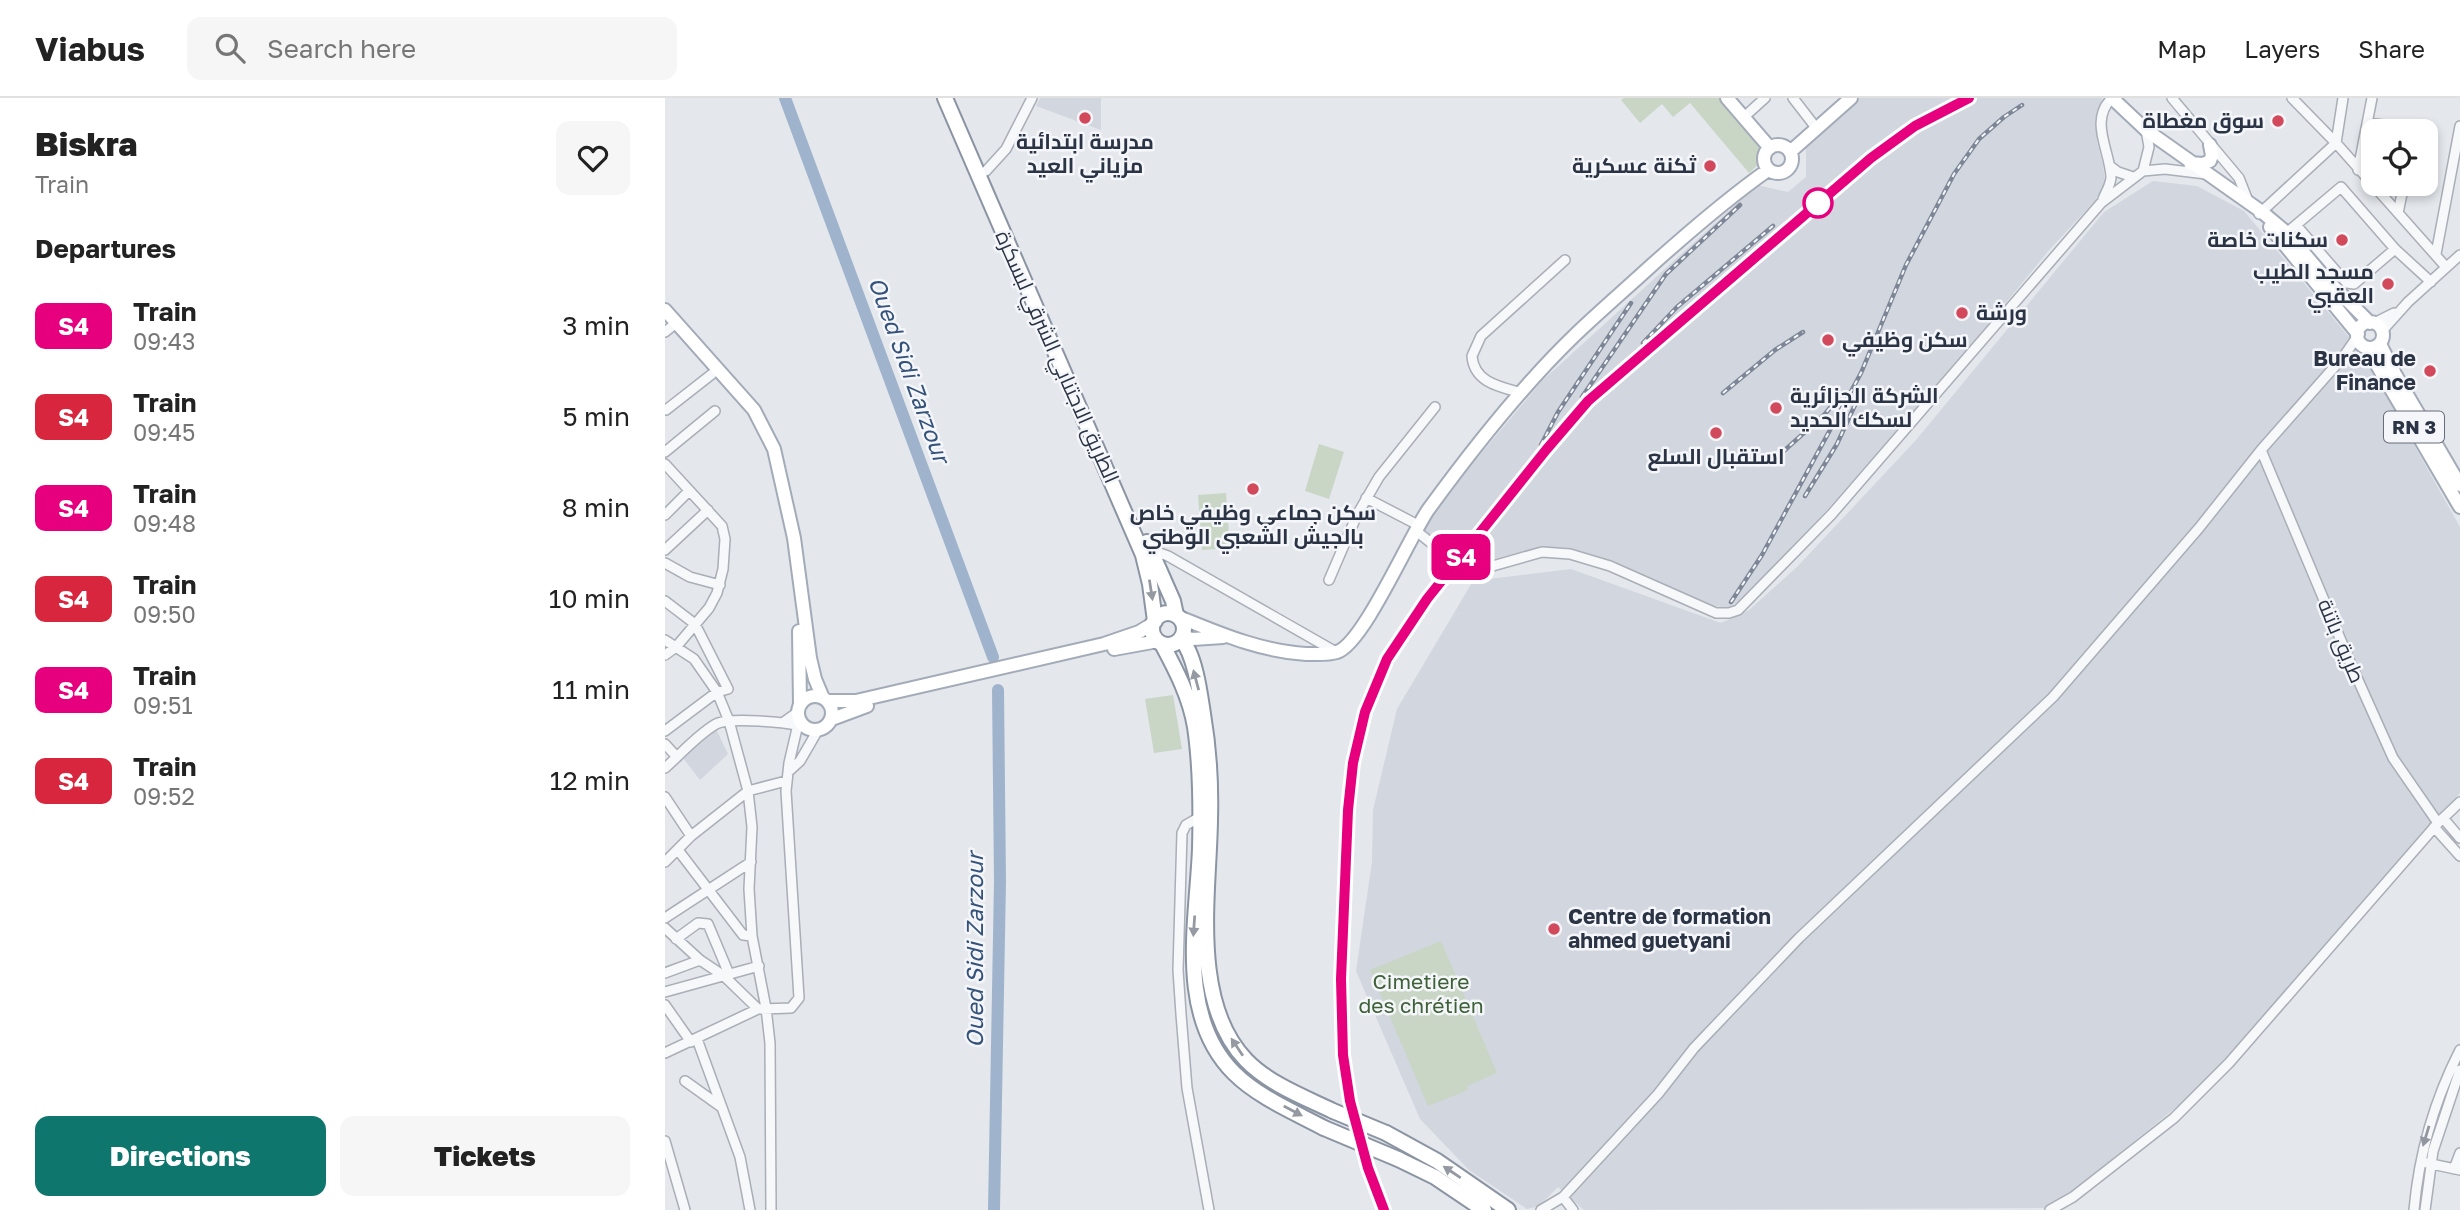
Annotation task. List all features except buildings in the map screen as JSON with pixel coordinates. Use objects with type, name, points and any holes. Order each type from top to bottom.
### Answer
[{"type":"highway","name":"الطريق الاجتنابي الشرقي لبسكرة","points":[[945,98],[1143,555],[1150,584],[1154,622]]},
{"type":"highway","name":"الطريق الاجتنابي الشرقي لبسكرة","points":[[954,98],[1178,616]]},
{"type":"highway","points":[[1484,1210],[1435,1177],[1285,1108],[1234,1073],[1219,1054],[1209,1035],[1197,994],[1193,946],[1200,817],[1195,728],[1181,682],[1153,633],[1154,622],[1167,613],[1178,616],[1184,629],[1182,638],[1188,649],[1200,694],[1209,759],[1207,947],[1212,992],[1234,1044],[1246,1060],[1293,1092],[1386,1133],[1437,1161],[1509,1210]]},
{"type":"highway","points":[[1160,643],[1170,645],[1182,638]]},
{"type":"main road","points":[[1727,98],[1770,148]]},
{"type":"main road","points":[[1790,152],[1851,98]]},
{"type":"main road","name":"RN 3","points":[[2112,98],[2146,130],[2288,232],[2330,274],[2395,374],[2460,507]]},
{"type":"main road","points":[[1779,145],[1790,152],[1792,165],[1786,172],[1777,174],[1768,170],[1764,161],[1770,148],[1779,145]]},
{"type":"main road","points":[[2190,163],[2203,164],[2210,161],[2210,145]]},
{"type":"main road","points":[[1178,616],[1254,646],[1297,653],[1336,653],[1352,642],[1416,528],[1522,393],[1574,336],[1618,295],[1701,222],[1768,170]]},
{"type":"main road","name":"RN 3","points":[[2288,232],[2369,336]]},
{"type":"main road","points":[[665,310],[669,325],[757,429],[773,468],[787,539],[799,632],[800,718]]},
{"type":"main road","points":[[669,325],[754,410],[774,449],[794,538],[810,658],[815,679],[832,711],[832,719],[828,725],[818,730],[800,718]]},
{"type":"main road","name":"RN 3","points":[[2425,435],[2460,485]]},
{"type":"main road","points":[[800,718],[810,696],[856,701],[1104,644],[1139,632],[1154,622]]},
{"type":"main road","points":[[1182,638],[1227,636]]},
{"type":"main road","points":[[832,719],[865,706],[1127,646],[1160,643]]},
{"type":"street","points":[[986,171],[1006,149],[1032,98]]},
{"type":"street","points":[[1744,117],[1765,98]]},
{"type":"street","points":[[1793,98],[1817,129]]},
{"type":"street","points":[[2101,203],[2110,184],[2110,166],[2102,142],[2101,127],[2112,98]]},
{"type":"street","points":[[2172,98],[2239,178],[2256,209],[2336,142],[2343,98]]},
{"type":"street","points":[[2292,98],[2336,142],[2446,267]]},
{"type":"street","points":[[2368,119],[2372,98]]},
{"type":"street","points":[[2436,254],[2460,126]]},
{"type":"street","points":[[2143,171],[2149,147],[2146,130]]},
{"type":"street","points":[[2358,170],[2361,154]]},
{"type":"street","points":[[2110,166],[2133,177]]},
{"type":"street","points":[[1366,498],[1416,528],[1467,569],[1482,569],[1542,552],[1570,554],[1610,566],[1716,613],[1738,610],[1831,515],[2101,203],[2143,171],[2165,169],[2206,174]]},
{"type":"street","points":[[2288,232],[2341,187],[2395,249],[2431,282]]},
{"type":"street","points":[[2398,213],[2402,196]]},
{"type":"street","points":[[2330,274],[2354,284],[2395,249]]},
{"type":"street","points":[[1541,1210],[1558,1203],[1632,1124],[1694,1048],[1798,938],[2053,697],[2199,528],[2261,450],[2344,356],[2402,309],[2460,255]]},
{"type":"street","points":[[1522,393],[1484,380],[1478,374],[1472,356],[1481,335],[1565,260]]},
{"type":"street","points":[[666,410],[712,374]]},
{"type":"street","points":[[1329,580],[1366,498],[1391,460],[1435,407]]},
{"type":"street","points":[[665,452],[715,411]]},
{"type":"street","name":"طريق باتنة","points":[[2261,450],[2350,663],[2393,758],[2460,856]]},
{"type":"street","points":[[665,464],[722,526],[725,535],[720,585],[709,608],[676,647],[665,655]]},
{"type":"street","points":[[665,514],[689,491]]},
{"type":"street","points":[[665,550],[708,510]]},
{"type":"street","points":[[1151,550],[1168,555],[1336,653]]},
{"type":"street","points":[[665,563],[690,577],[720,585]]},
{"type":"street","points":[[665,601],[695,624],[727,687],[727,690],[717,692],[665,732]]},
{"type":"street","points":[[1297,653],[1306,647],[1306,635]]},
{"type":"street","points":[[665,640],[694,659],[717,692],[729,721],[748,791],[752,827],[749,889],[752,936],[759,966],[771,1079],[771,1210]]},
{"type":"street","points":[[665,768],[715,725],[729,721],[782,722],[800,718],[787,777],[789,864],[800,994],[791,1008],[762,1009],[665,1053]]},
{"type":"street","points":[[665,862],[691,836],[748,791],[787,777],[818,730]]},
{"type":"street","points":[[665,744],[677,757]]},
{"type":"street","points":[[665,797],[691,836]]},
{"type":"street","points":[[2050,1210],[2073,1197],[2174,1118],[2229,1063],[2439,823],[2459,806]]},
{"type":"street","points":[[1200,817],[1186,825],[1182,833],[1178,970],[1188,1088],[1209,1210]]},
{"type":"street","name":"طريق باتنة","points":[[2439,823],[2460,838]]},
{"type":"street","points":[[678,850],[743,935],[752,936]]},
{"type":"street","points":[[665,918],[751,862]]},
{"type":"street","points":[[676,939],[698,923],[708,924],[727,975]]},
{"type":"street","points":[[665,928],[700,960],[727,975],[762,1009]]},
{"type":"street","points":[[665,973],[700,960]]},
{"type":"street","points":[[665,992],[759,966]]},
{"type":"street","points":[[665,1005],[694,1041],[740,1157],[750,1210]]},
{"type":"street","points":[[2414,1210],[2420,1161],[2433,1115],[2460,1050]]},
{"type":"street","points":[[2425,1210],[2431,1164],[2442,1120],[2460,1070]]},
{"type":"street","points":[[685,1081],[720,1106]]},
{"type":"street","points":[[665,1141],[685,1210]]},
{"type":"street","points":[[2420,1161],[2457,1169],[2460,1153]]},
{"type":"street","points":[[2073,1197],[2074,1210]]},
{"type":"street","points":[[1558,1203],[1573,1210]]},
{"type":"shaded area","name":"مدرسة ابتدائية مزياني العيد","points":[[1040,98],[1101,98],[1101,130],[1036,106]]},
{"type":"shaded area","points":[[1860,98],[2101,98],[2103,100],[2097,120],[2097,142],[2105,182],[2095,201],[2050,249],[1968,349],[1827,510],[1740,601],[1727,608],[1711,605],[1606,559],[1569,548],[1541,547],[1478,563],[1466,563],[1422,529],[1542,381],[1757,185],[1788,192],[1806,177],[1806,146]]},
{"type":"shaded area","points":[[2153,181],[2197,186],[2244,211],[2363,354],[2460,527],[2460,793],[2220,1072],[2051,1208],[1584,1210],[1558,1187],[1539,1206],[1527,1209],[1469,1170],[1420,1119],[1356,971],[1372,862],[1373,810],[1397,709],[1473,581],[1571,569],[1721,623],[1749,610],[1797,567],[1916,440],[2104,212]]},
{"type":"shaded area","points":[[716,729],[728,754],[700,780],[683,758]]},
{"type":"green space","points":[[1719,98],[1761,148],[1761,162],[1749,173],[1690,103],[1673,117],[1662,104],[1640,123],[1621,100]]},
{"type":"green space","points":[[1319,444],[1344,452],[1329,499],[1305,491]]},
{"type":"green space","points":[[1226,493],[1230,548],[1202,550],[1198,495]]},
{"type":"green space","points":[[1173,695],[1182,749],[1154,753],[1145,699]]},
{"type":"green space","name":"Cimetiere des chrétien","points":[[1441,941],[1497,1073],[1467,1086],[1468,1090],[1428,1106],[1370,970]]},
{"type":"waterway","name":"Oued Sidi Zarzour","points":[[785,98],[993,657]]},
{"type":"waterway","name":"Oued Sidi Zarzour","points":[[994,1210],[1000,881],[998,690]]},
{"type":"railway","points":[[1384,1210],[1368,1168],[1350,1101],[1343,1055],[1341,979],[1348,810],[1353,763],[1365,712],[1387,659],[1427,599],[1588,401],[1871,158],[1903,133],[1969,98]]},
{"type":"railway","points":[[1731,602],[1762,555],[1861,373],[1906,265],[1954,174],[1979,139],[2022,105]]},
{"type":"railway","points":[[1582,397],[1666,274],[1740,205]]},
{"type":"railway","points":[[1643,343],[1677,307],[1773,226]]},
{"type":"railway","points":[[1541,445],[1558,412],[1631,303]]},
{"type":"railway","points":[[1723,393],[1775,350],[1803,332]]},
{"type":"railway","points":[[1805,496],[1837,444],[1861,392]]},
{"type":"railway","points":[[1775,459],[1825,414],[1842,393]]},
{"type":"train","name":"S4","points":[[1384,1210],[1368,1168],[1350,1101],[1343,1055],[1341,979],[1348,810],[1353,763],[1365,712],[1387,659],[1427,599],[1588,401],[1871,158],[1903,133],[1969,98]]},
{"type":"place","name":"مدرسة ابتدائية مزياني العيد","points":[[1085,118]]},
{"type":"place","name":"سوق مغطاة","points":[[2278,121]]},
{"type":"place","name":"ثكنة عسكرية","points":[[1710,166]]},
{"type":"place","name":"سكنات خاصة","points":[[2342,240]]},
{"type":"place","name":"مسجد الطيب العقبي","points":[[2388,284]]},
{"type":"place","name":"ورشة","points":[[1962,313]]},
{"type":"place","name":"سكن وظيفي","points":[[1828,340]]},
{"type":"place","name":"Bureau de Finance","points":[[2430,371]]},
{"type":"place","name":"الشركة الجزائرية لسكك الحديد","points":[[1776,408]]},
{"type":"place","name":"استقبال السلع","points":[[1716,433]]},
{"type":"place","name":"سكن جماعي وظيفي خاص بالجيش الشعبي الوطني","points":[[1253,489]]},
{"type":"place","name":"Centre de formation ahmed guetyani","points":[[1554,929]]}]
